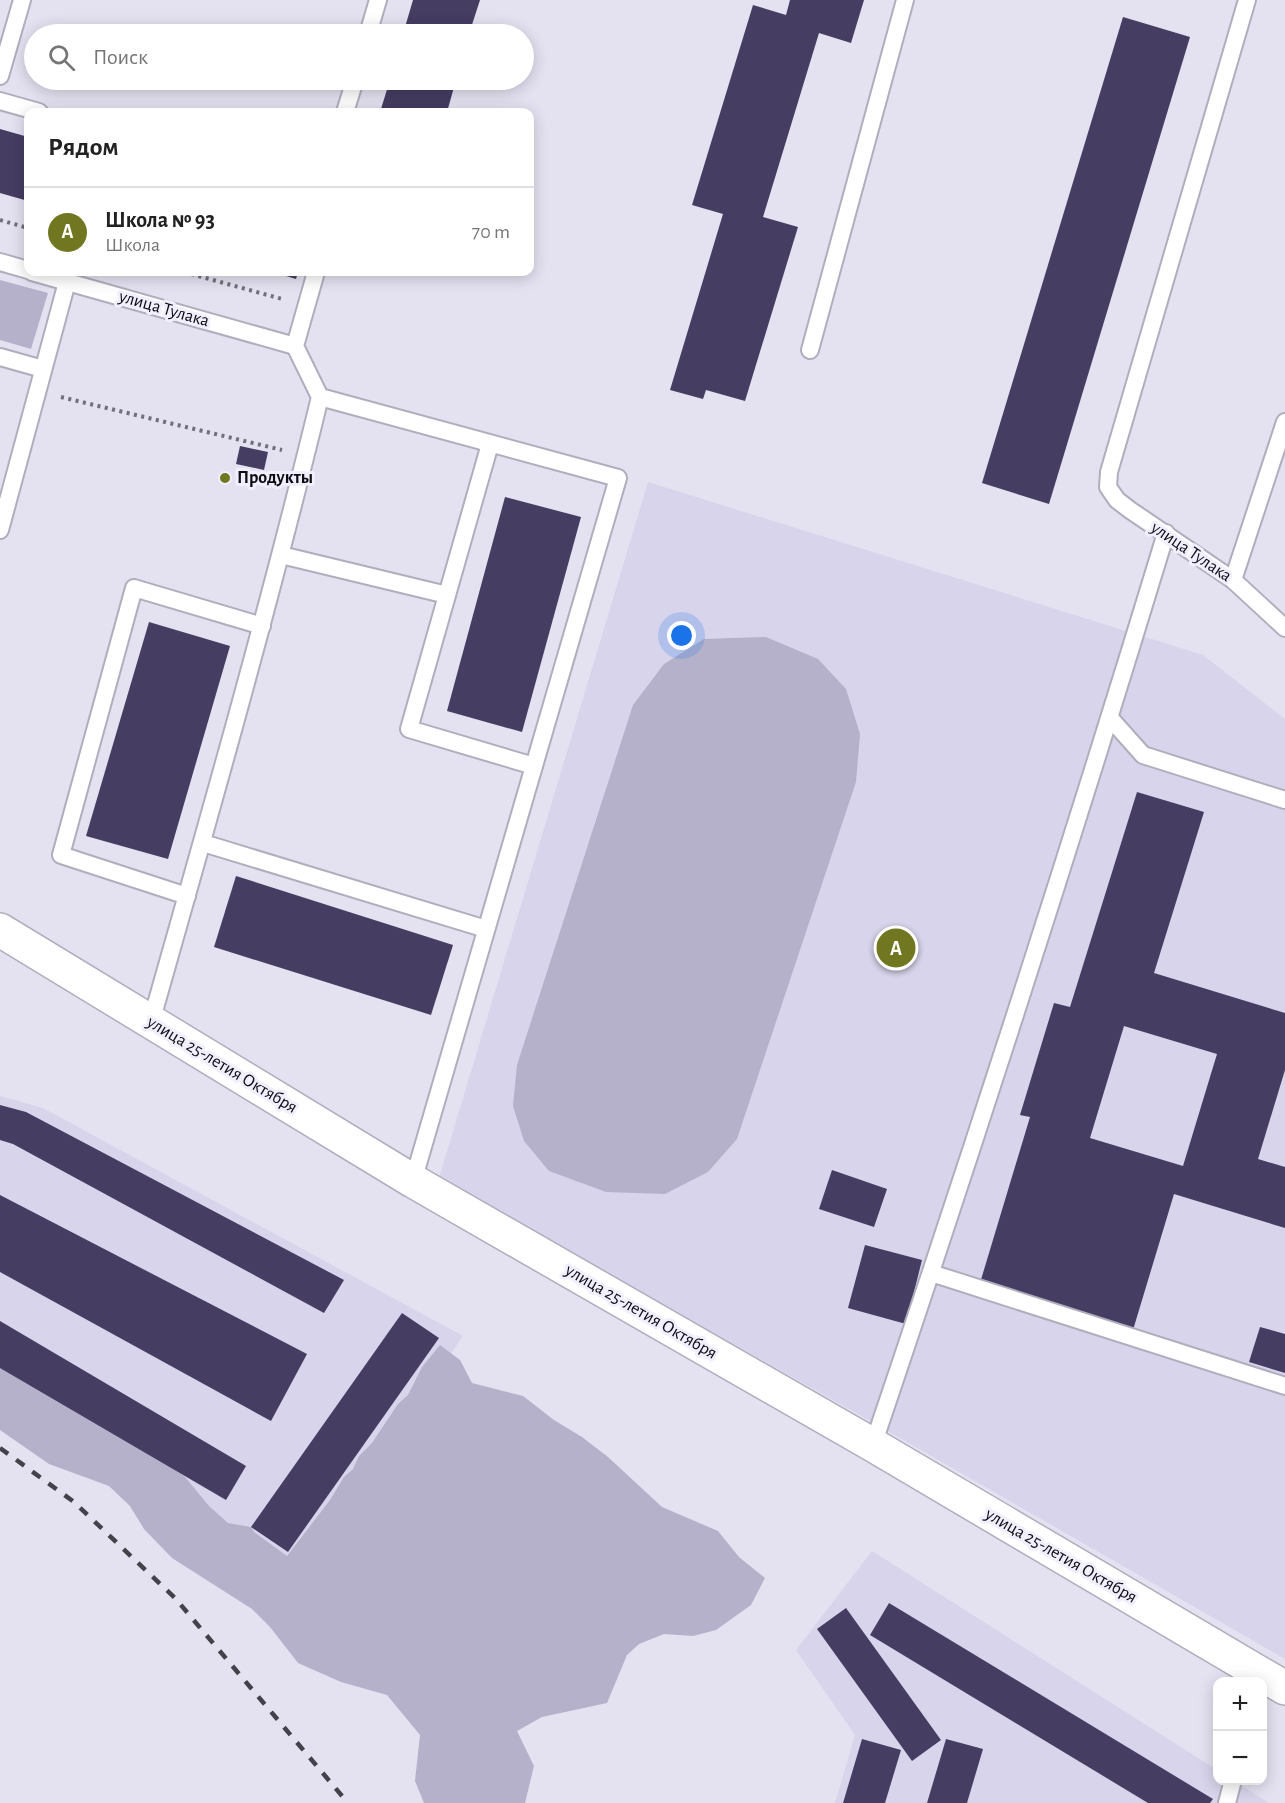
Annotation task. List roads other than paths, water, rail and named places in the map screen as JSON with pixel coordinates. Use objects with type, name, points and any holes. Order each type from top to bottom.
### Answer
[{"type":"street","name":"улица 25-летия Октября","points":[[0,930],[413,1180],[873,1445],[1270,1681]]},
{"type":"lane","points":[[0,76],[22,0]]},
{"type":"lane","points":[[371,24],[378,0]]},
{"type":"lane","points":[[810,350],[905,0]]},
{"type":"lane","name":"улица Тулака","points":[[1247,0],[1109,472],[1108,487],[1112,494],[1130,510],[1233,580],[1285,628]]},
{"type":"lane","points":[[346,108],[352,90]]},
{"type":"lane","points":[[0,101],[25,108]]},
{"type":"lane","name":"улица Тулака","points":[[0,262],[24,269]]},
{"type":"lane","name":"улица Тулака","points":[[47,276],[295,346]]},
{"type":"lane","points":[[151,1022],[262,626],[320,397],[295,346],[315,276]]},
{"type":"lane","points":[[0,530],[67,282]]},
{"type":"lane","points":[[0,357],[43,369]]},
{"type":"lane","points":[[320,397],[618,478],[413,1180]]},
{"type":"lane","points":[[1233,580],[1285,422]]},
{"type":"lane","points":[[490,444],[409,729],[534,765]]},
{"type":"lane","points":[[873,1445],[931,1273],[1110,718],[1166,533]]},
{"type":"lane","points":[[281,555],[447,595]]},
{"type":"lane","points":[[187,896],[61,855],[134,588],[262,626]]},
{"type":"lane","points":[[1110,718],[1143,755],[1285,800]]},
{"type":"lane","points":[[203,843],[486,929]]},
{"type":"lane","points":[[931,1273],[1285,1386]]},
{"type":"lane","points":[[1227,1803],[1232,1785]]},
{"type":"railway","points":[[0,1448],[74,1502],[175,1598],[348,1803]]},
{"type":"place","name":"Продукты","points":[[225,478]]},
{"type":"place","name":"Школа № 93","points":[[896,948]]}]
